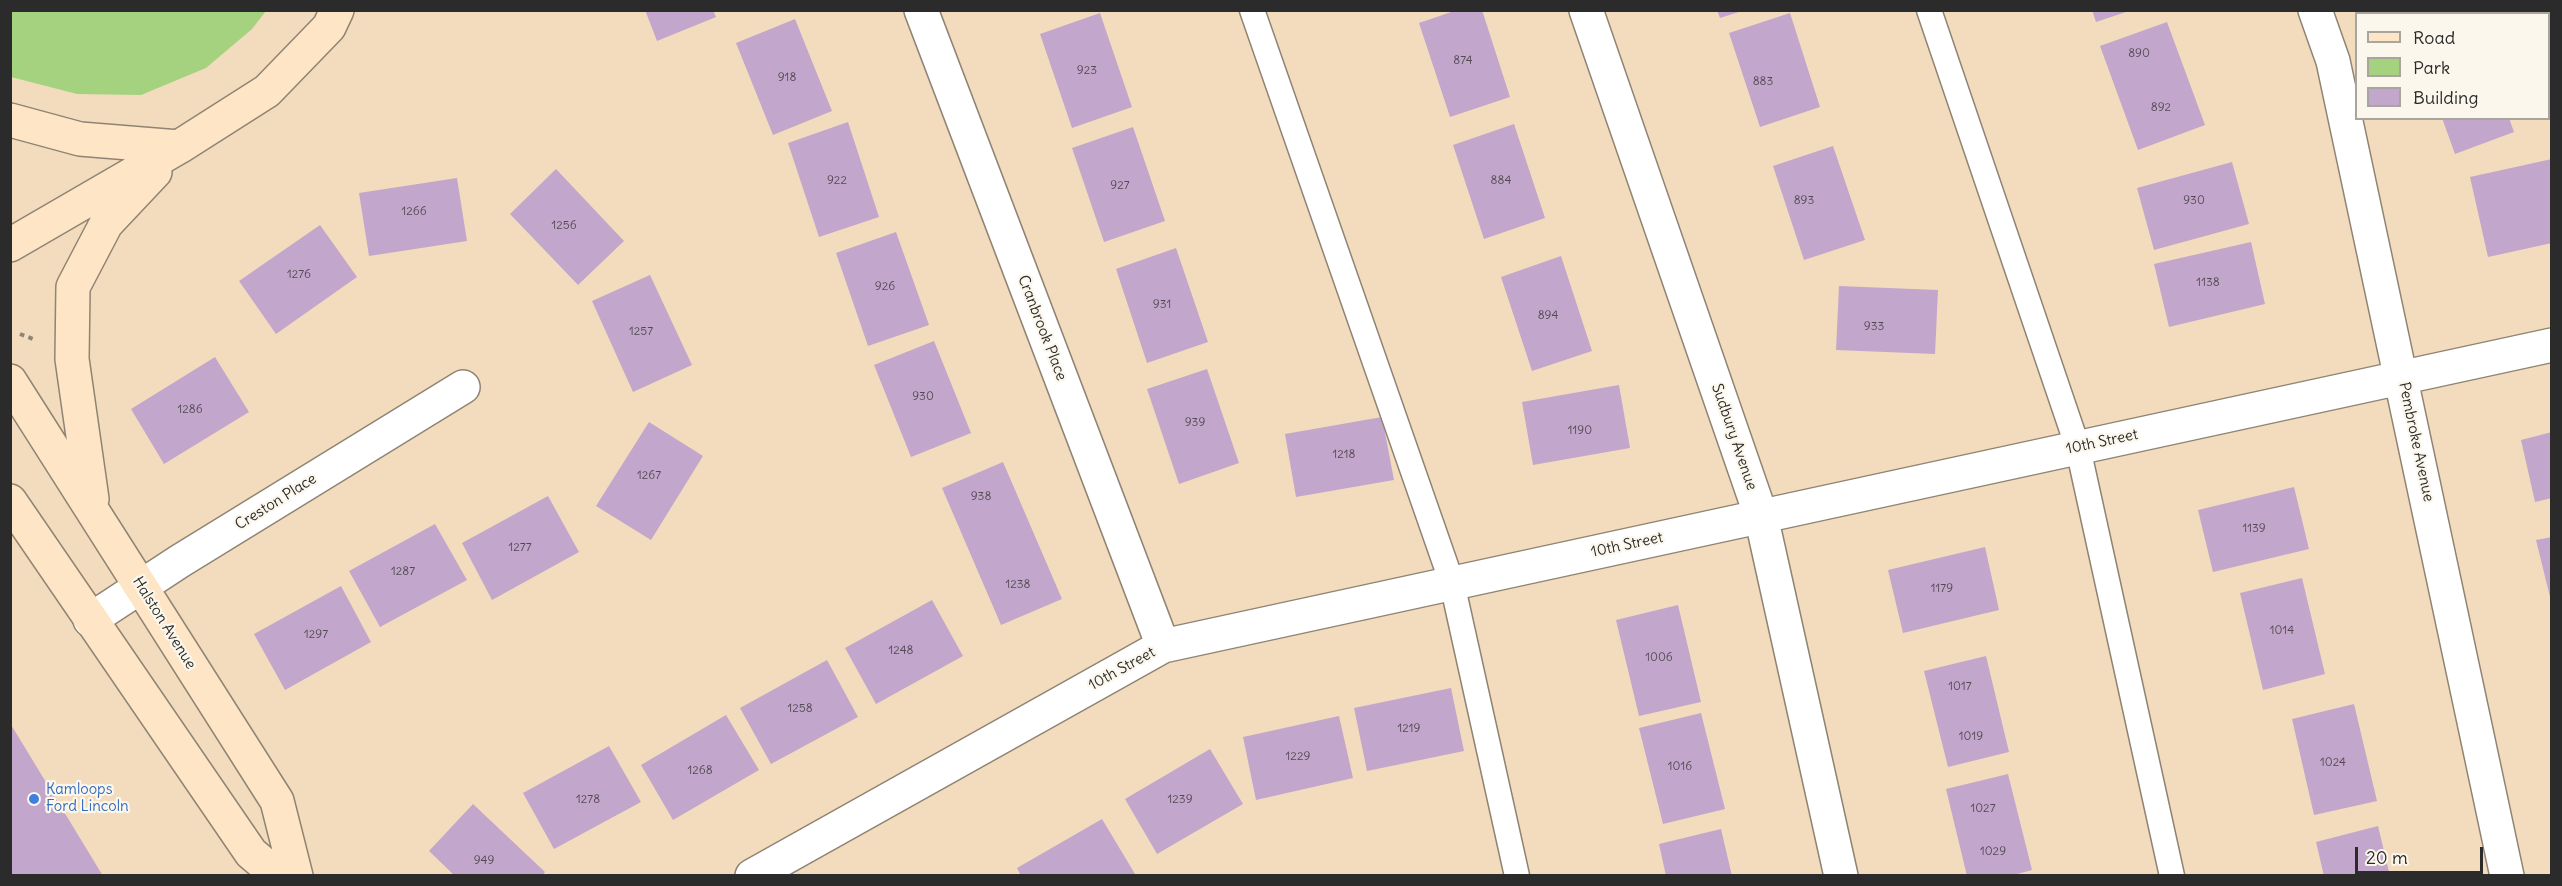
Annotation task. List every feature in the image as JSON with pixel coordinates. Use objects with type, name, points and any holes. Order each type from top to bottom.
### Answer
[{"type":"main road","points":[[10,245],[179,147],[267,91],[329,27],[338,10]]},
{"type":"main road","points":[[10,120],[80,139],[179,147]]},
{"type":"main road","points":[[94,511],[72,359],[73,287],[106,224],[179,147]]},
{"type":"main road","name":"Halston Avenue","points":[[10,381],[278,801],[296,876]]},
{"type":"main road","points":[[10,501],[251,853],[278,876]]},
{"type":"street","name":"Cranbrook Place","points":[[921,10],[1163,646]]},
{"type":"street","name":"Sudbury Avenue","points":[[1586,10],[1761,516],[1841,876]]},
{"type":"street","name":"Pembroke Avenue","points":[[2315,10],[2333,60],[2507,876]]},
{"type":"street","name":"10th Street","points":[[752,876],[1163,646],[2552,345]]},
{"type":"street","name":"Creston Place","points":[[90,620],[141,586],[463,387]]},
{"type":"lane","points":[[1252,10],[1452,583],[1517,876]]},
{"type":"lane","points":[[1929,10],[2078,448],[2172,876]]},
{"type":"green space","points":[[10,11],[266,11],[252,29],[206,68],[141,95],[77,94],[11,77]]},
{"type":"building","points":[[645,10],[713,10],[716,17],[657,41]]},
{"type":"building","points":[[1457,10],[1482,10],[1510,97],[1450,117],[1419,23]]},
{"type":"building","points":[[1717,10],[1742,10],[1742,11],[1720,18]]},
{"type":"building","points":[[2092,10],[2129,10],[2129,11],[2096,22]]},
{"type":"building","points":[[2402,10],[2469,10],[2470,12],[2402,12]]},
{"type":"building","points":[[1100,13],[1132,107],[1072,128],[1040,34]]},
{"type":"building","points":[[1790,13],[1820,107],[1760,127],[1729,33]]},
{"type":"building","points":[[795,19],[832,111],[773,135],[736,43]]},
{"type":"building","points":[[2167,22],[2205,125],[2138,150],[2100,46]]},
{"type":"building","points":[[2443,120],[2510,120],[2514,132],[2455,154]]},
{"type":"building","points":[[848,122],[879,217],[819,237],[788,143]]},
{"type":"building","points":[[1514,124],[1545,218],[1484,239],[1453,145]]},
{"type":"building","points":[[1133,127],[1165,221],[1104,242],[1072,148]]},
{"type":"building","points":[[1833,146],[1865,240],[1804,260],[1773,166]]},
{"type":"building","points":[[2552,159],[2552,243],[2488,257],[2470,177]]},
{"type":"building","points":[[2232,162],[2249,224],[2154,250],[2137,188]]},
{"type":"building","points":[[556,169],[624,241],[578,285],[510,214]]},
{"type":"building","points":[[457,178],[467,241],[369,256],[359,193]]},
{"type":"building","points":[[320,225],[357,277],[276,334],[239,281]]},
{"type":"building","points":[[896,232],[929,325],[868,346],[836,253]]},
{"type":"building","points":[[2251,242],[2265,304],[2169,327],[2154,264]]},
{"type":"building","points":[[1176,248],[1208,342],[1147,363],[1116,269]]},
{"type":"building","points":[[1561,256],[1592,351],[1532,371],[1501,277]]},
{"type":"building","points":[[650,275],[692,365],[633,392],[592,301]]},
{"type":"building","points":[[1839,286],[1938,290],[1935,354],[1836,350]]},
{"type":"building","points":[[934,341],[971,433],[911,457],[874,365]]},
{"type":"building","points":[[215,357],[249,412],[164,464],[131,409]]},
{"type":"building","points":[[1207,369],[1239,463],[1179,484],[1147,389]]},
{"type":"building","points":[[1619,385],[1630,448],[1533,465],[1522,402]]},
{"type":"building","points":[[1382,417],[1394,480],[1296,497],[1285,434]]},
{"type":"building","points":[[649,422],[703,456],[651,540],[596,506]]},
{"type":"building","points":[[2552,432],[2552,498],[2535,502],[2521,440]]},
{"type":"building","points":[[1003,462],[1062,599],[1001,625],[942,488]]},
{"type":"building","points":[[2294,487],[2309,549],[2213,572],[2198,510]]},
{"type":"building","points":[[548,496],[579,552],[492,600],[462,543]]},
{"type":"building","points":[[435,524],[467,580],[380,627],[349,571]]},
{"type":"building","points":[[2552,537],[2552,601],[2551,601],[2536,540]]},
{"type":"building","points":[[1985,547],[1999,610],[1903,633],[1888,570]]},
{"type":"building","points":[[2302,578],[2325,674],[2263,690],[2240,593]]},
{"type":"building","points":[[341,586],[371,642],[285,690],[254,634]]},
{"type":"building","points":[[932,600],[963,656],[876,704],[845,648]]},
{"type":"building","points":[[1678,605],[1701,702],[1639,716],[1616,620]]},
{"type":"building","points":[[1986,656],[2009,752],[1948,767],[1924,671]]},
{"type":"building","points":[[827,660],[858,717],[771,764],[740,708]]},
{"type":"building","points":[[1451,688],[1464,751],[1367,771],[1354,708]]},
{"type":"building","points":[[2354,704],[2377,801],[2314,815],[2292,719]]},
{"type":"building","points":[[1701,713],[1725,809],[1663,824],[1639,728]]},
{"type":"building","points":[[726,715],[759,770],[673,820],[641,765]]},
{"type":"building","points":[[1339,716],[1353,778],[1256,800],[1243,737]]},
{"type":"building","name":"Kamloops Ford Lincoln","points":[[10,723],[103,876],[10,876]]},
{"type":"building","points":[[609,746],[641,802],[554,849],[523,793]]},
{"type":"building","points":[[1210,749],[1243,804],[1157,854],[1125,799]]},
{"type":"building","points":[[2008,774],[2032,870],[2010,876],[1967,876],[1946,789]]},
{"type":"building","points":[[473,804],[545,872],[542,876],[455,876],[429,851]]},
{"type":"building","points":[[1102,819],[1135,874],[1021,876],[1017,868]]},
{"type":"building","points":[[2378,826],[2390,876],[2324,876],[2316,842]]},
{"type":"building","points":[[1721,829],[1732,876],[1666,876],[1659,844]]},
{"type":"place","name":"Kamloops Ford Lincoln","points":[[34,799]]}]
